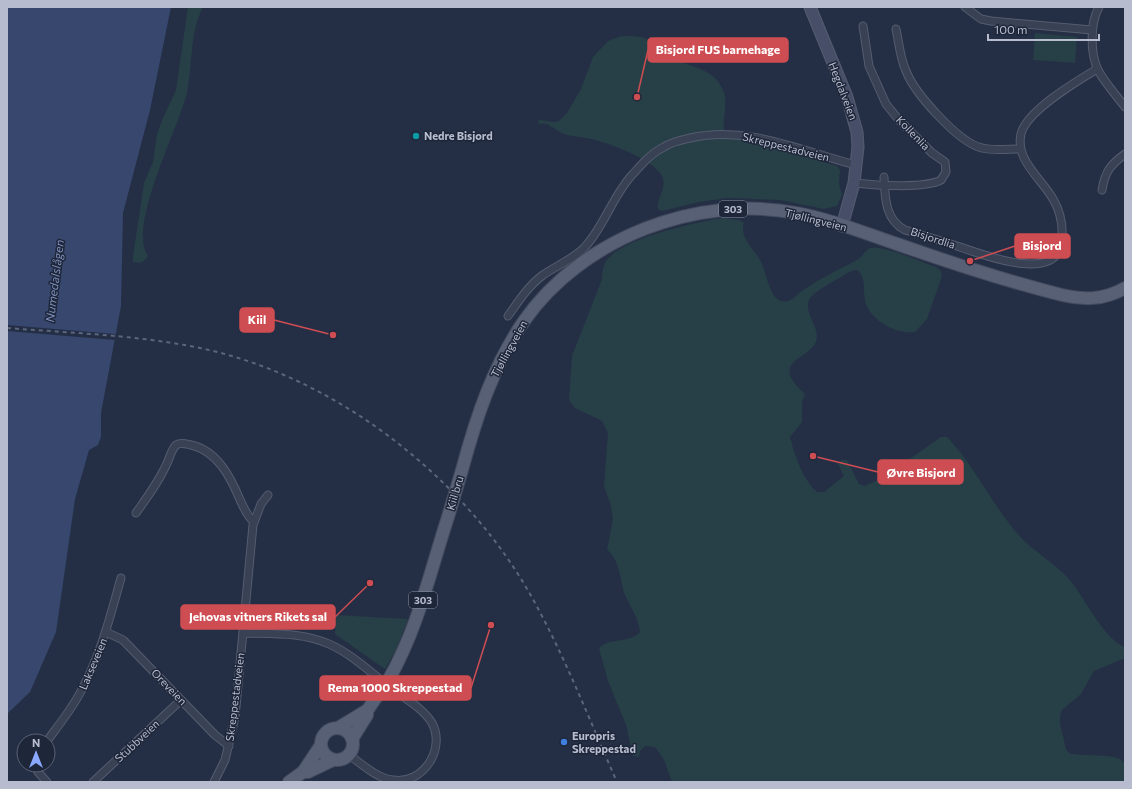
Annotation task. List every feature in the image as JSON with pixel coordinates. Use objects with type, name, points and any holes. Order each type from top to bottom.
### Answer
[{"type":"main road","name":"Tjøllingveien","points":[[462,470],[486,394],[498,366],[512,339],[529,314],[549,292],[595,254],[619,241],[659,224],[696,214],[725,210],[778,210],[807,215],[952,262],[1062,295],[1083,298],[1100,298],[1115,294],[1125,288]]},
{"type":"main road","name":"Kiil bru","points":[[367,711],[386,683],[410,638],[462,470]]},
{"type":"main road","name":"303","points":[[289,782],[303,772],[321,745],[325,733],[332,729],[338,728],[367,711]]},
{"type":"main road","name":"303","points":[[303,772],[308,772],[332,760],[342,760],[349,755],[353,748],[352,740],[367,715],[367,711]]},
{"type":"main road","points":[[338,728],[348,732],[352,740]]},
{"type":"main road","points":[[321,745],[325,754],[332,760]]},
{"type":"street","name":"Hegdalveien","points":[[810,7],[854,118],[858,147],[854,182],[842,226]]},
{"type":"street","points":[[965,7],[981,19],[991,21],[1092,30]]},
{"type":"street","points":[[1099,7],[1093,20],[1092,30],[1097,69],[1125,107]]},
{"type":"street","name":"Kollenlia","points":[[863,26],[869,66],[886,104],[899,120],[932,153],[941,158],[947,167],[945,176],[938,182],[884,181]]},
{"type":"street","points":[[896,29],[902,61],[911,82],[954,132],[966,141],[982,148],[1020,149],[1021,132],[1028,118],[1080,79],[1097,69]]},
{"type":"street","name":"Skreppestadveien","points":[[508,316],[527,291],[542,276],[583,249],[599,227],[618,193],[646,159],[664,146],[702,136],[724,134],[746,136],[777,142],[856,165]]},
{"type":"street","name":"Bisjordlia","points":[[884,181],[888,209],[893,221],[905,230],[1007,262],[1029,264],[1045,262],[1052,260],[1060,248],[1062,238],[1061,216],[1053,198],[1024,159],[1020,149]]},
{"type":"street","points":[[1102,190],[1104,176],[1115,162],[1125,154]]},
{"type":"street","points":[[854,182],[884,181]]},
{"type":"street","points":[[136,513],[162,475],[173,449],[177,444],[182,443],[200,447],[212,454],[228,476],[248,517],[254,522]]},
{"type":"street","name":"Skreppestadveien","points":[[214,782],[225,760],[235,717],[250,541],[254,522],[261,504],[268,495]]},
{"type":"street","name":"Lakseveien","points":[[53,733],[79,695],[90,674],[106,632],[121,578]]},
{"type":"street","name":"Oreveien","points":[[106,632],[123,640],[214,735],[229,746]]},
{"type":"street","points":[[243,634],[290,634],[330,644],[348,654],[426,715],[432,724],[435,733],[435,747],[430,762],[418,776],[406,780],[394,781],[382,778],[349,755]]},
{"type":"street","name":"Stubbveien","points":[[93,782],[181,700]]},
{"type":"street","points":[[39,773],[47,782]]},
{"type":"shaded area","points":[[188,7],[203,7],[195,28],[187,93],[149,201],[144,223],[143,242],[148,256],[142,262],[133,262],[144,183],[153,162],[157,134],[176,90]]},
{"type":"shaded area","points":[[1035,33],[1077,37],[1075,63],[1033,60]]},
{"type":"shaded area","points":[[621,36],[636,36],[645,38],[653,42],[673,58],[708,72],[714,77],[719,82],[725,95],[724,132],[730,138],[754,141],[837,166],[840,170],[839,184],[842,195],[837,206],[824,209],[780,200],[728,198],[699,202],[662,211],[658,209],[658,205],[664,182],[660,173],[655,167],[639,157],[611,145],[591,139],[564,134],[549,125],[542,123],[539,124],[539,120],[554,122],[559,121],[567,113],[581,89],[593,57],[608,41]]},
{"type":"shaded area","points":[[723,218],[739,220],[744,223],[743,232],[745,237],[759,258],[773,294],[776,298],[782,301],[793,299],[817,281],[857,260],[870,248],[893,251],[936,267],[941,271],[942,276],[927,319],[915,332],[892,329],[872,314],[865,301],[863,282],[859,271],[855,270],[849,272],[811,296],[808,309],[817,336],[815,344],[796,360],[791,366],[790,373],[794,382],[805,394],[802,402],[802,422],[790,437],[797,459],[807,480],[817,492],[824,492],[844,476],[838,464],[841,460],[847,460],[859,484],[865,486],[884,477],[941,437],[947,437],[966,460],[1017,533],[1069,579],[1102,627],[1117,643],[1125,647],[1125,658],[1094,671],[1081,694],[1062,710],[1060,724],[1066,749],[1069,753],[1115,757],[1121,760],[1124,763],[1126,772],[1125,782],[672,782],[664,760],[655,747],[645,746],[640,751],[639,757],[633,756],[626,725],[608,681],[599,648],[608,643],[636,636],[640,632],[636,617],[625,595],[615,559],[607,550],[613,519],[611,506],[604,486],[608,433],[602,421],[575,408],[569,400],[572,356],[602,279],[606,261],[627,245],[643,238],[678,227]]},
{"type":"shaded area","points":[[336,615],[408,619],[396,650],[385,669],[335,634]]},
{"type":"water","name":"Numedalslågen","points":[[7,7],[171,7],[150,110],[123,213],[121,306],[101,413],[101,437],[98,445],[89,450],[75,499],[56,632],[30,692],[7,714]]},
{"type":"pier","points":[[7,325],[115,334],[115,340],[7,331]]},
{"type":"railway","points":[[7,328],[152,340],[200,348],[250,362],[299,382],[346,407],[390,437],[431,472],[469,510],[502,551],[530,594],[554,640],[617,782]]},
{"type":"place","name":"Bisjord FUS barnehage","points":[[637,97]]},
{"type":"place","name":"Nedre Bisjord","points":[[416,136]]},
{"type":"place","name":"Bisjord","points":[[970,261]]},
{"type":"place","name":"Kiil","points":[[333,335]]},
{"type":"place","name":"Øvre Bisjord","points":[[813,456]]},
{"type":"place","name":"Jehovas vitners Rikets sal","points":[[370,583]]},
{"type":"place","name":"Rema 1000 Skreppestad","points":[[491,625]]},
{"type":"place","name":"Europris Skreppestad","points":[[564,742]]}]
